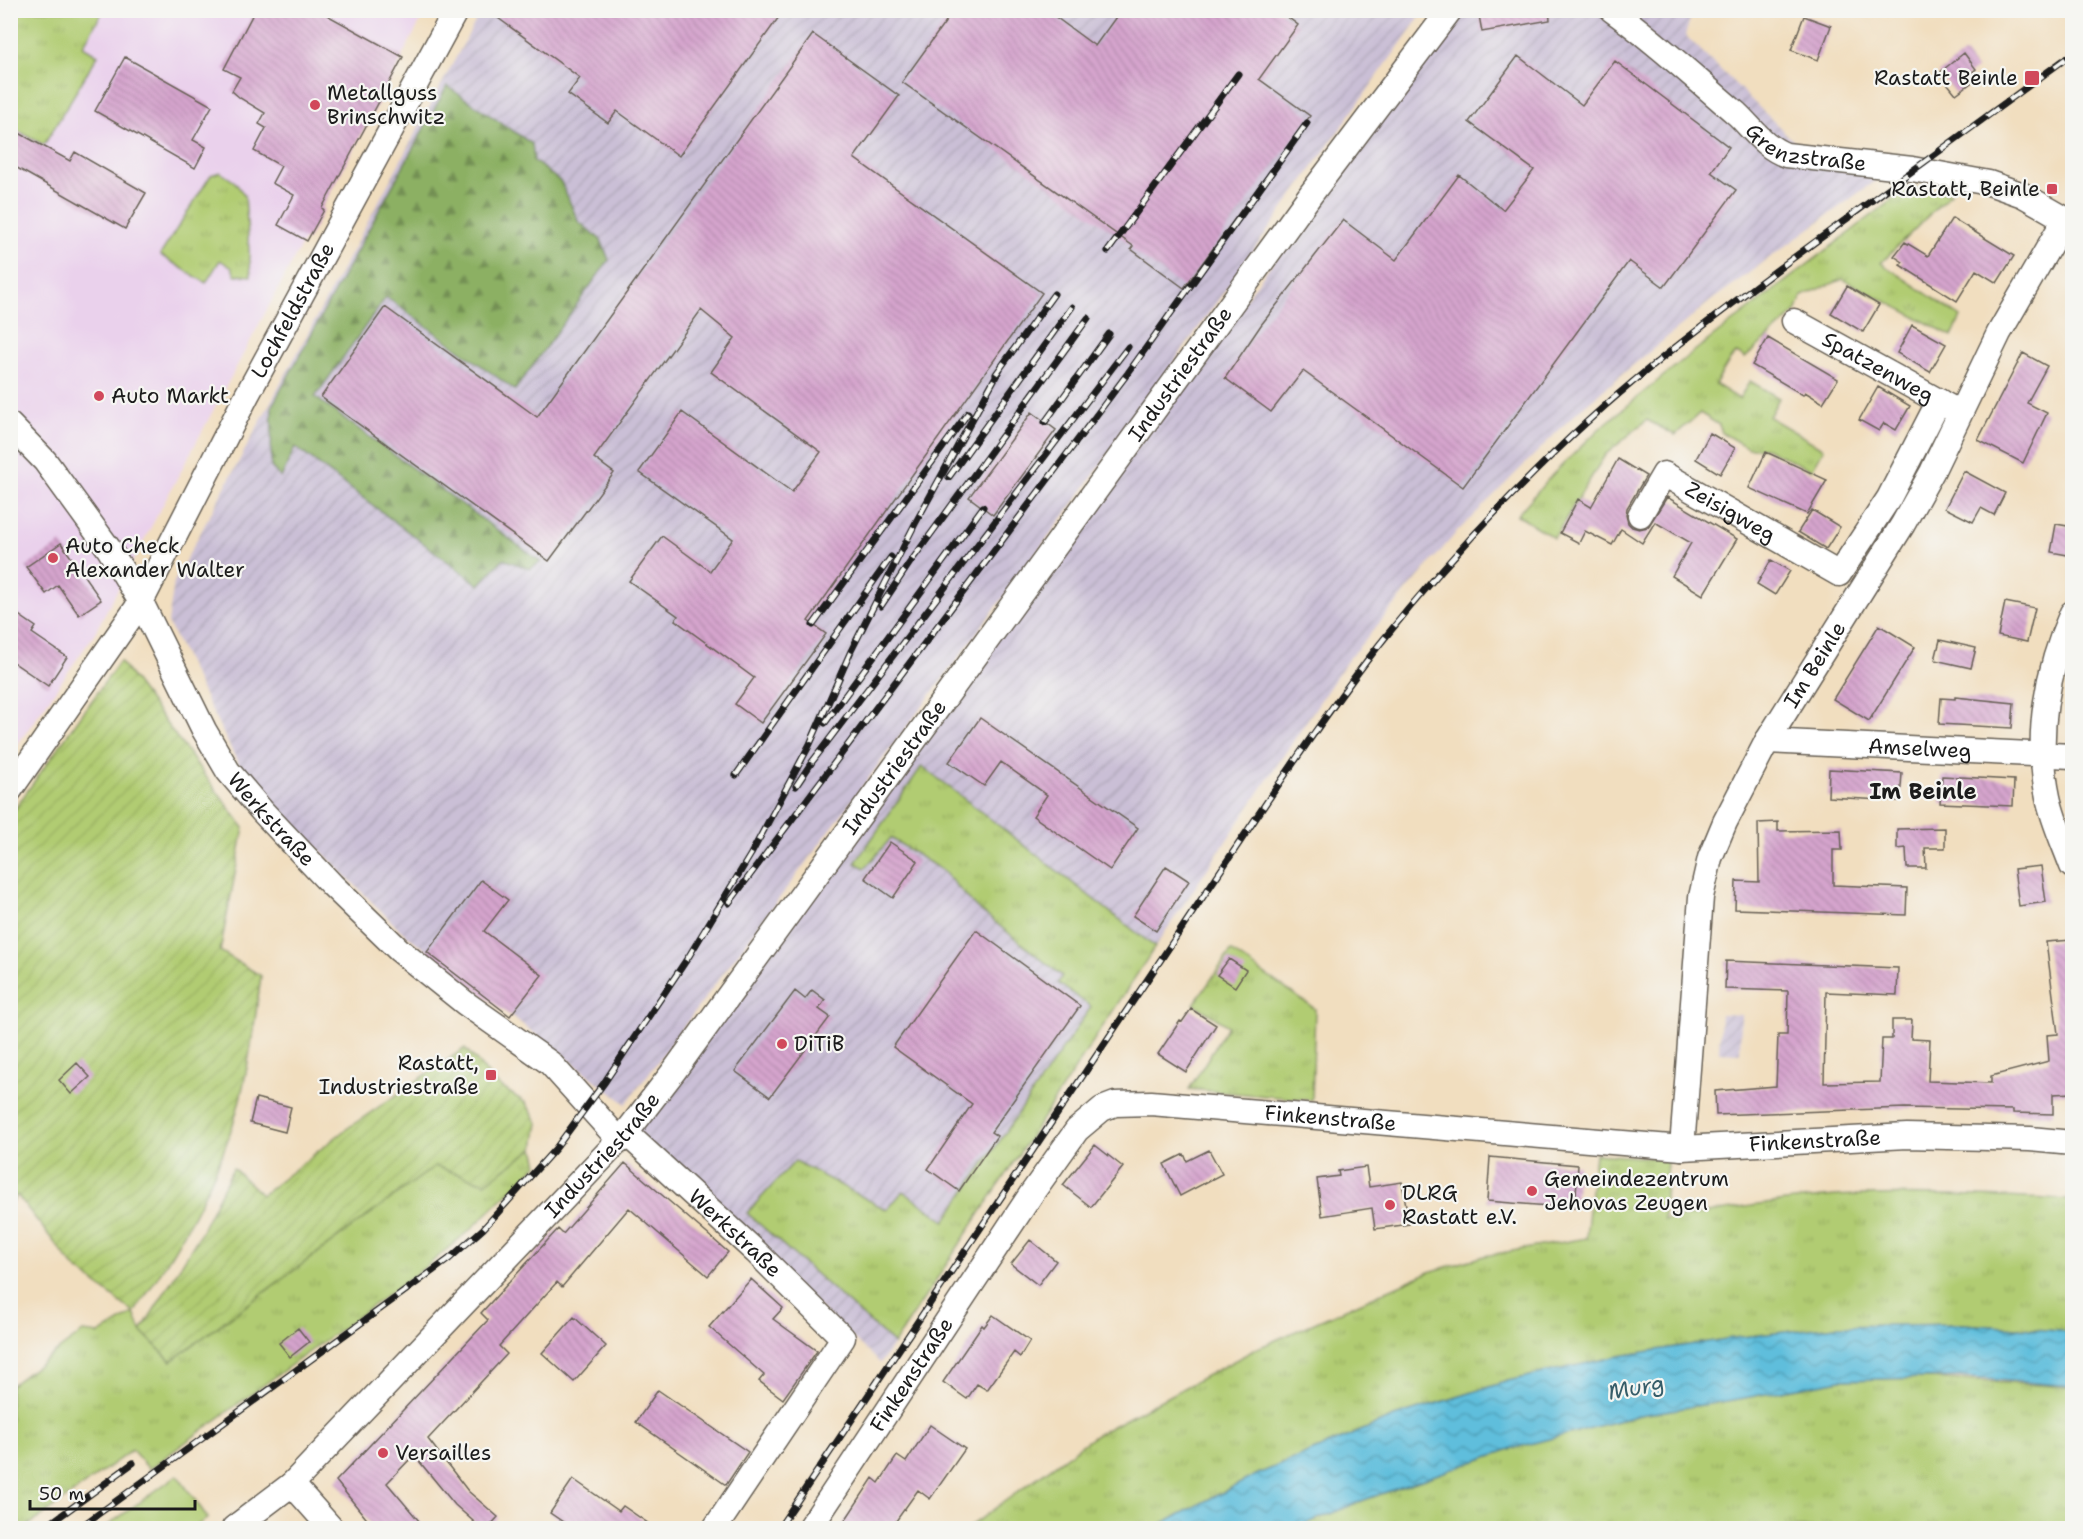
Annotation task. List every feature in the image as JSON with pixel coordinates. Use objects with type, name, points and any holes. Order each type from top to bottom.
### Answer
[{"type":"street","name":"Lochfeldstraße","points":[[10,790],[141,602],[247,395],[456,10]]},
{"type":"street","name":"Industriestraße","points":[[234,1528],[292,1484],[623,1137],[674,1071],[1311,194],[1450,10]]},
{"type":"street","name":"Grenzstraße","points":[[1612,10],[1739,116],[1765,144],[1775,151],[1786,155],[1900,168],[1989,183],[2023,195],[2069,221]]},
{"type":"street","name":"Im Beinle","points":[[1682,1148],[1701,897],[1710,858],[1725,822],[1767,741],[1903,524],[1932,472],[1999,333],[2069,221]]},
{"type":"street","name":"Spatzenweg","points":[[1794,321],[1961,413]]},
{"type":"street","name":"Zeisigweg","points":[[1640,516],[1664,474],[1839,574],[1889,498],[1939,401]]},
{"type":"street","name":"Werkstraße","points":[[10,425],[45,461],[109,549],[141,602],[204,730],[228,771],[262,811],[332,885],[399,950],[465,1002],[549,1063],[623,1137],[756,1252],[843,1338],[715,1528]]},
{"type":"street","points":[[2073,614],[2052,667],[2042,754],[2048,800],[2073,866]]},
{"type":"street","name":"Amselweg","points":[[1767,741],[2073,756]]},
{"type":"street","name":"Finkenstraße","points":[[810,1528],[1032,1193],[1077,1130],[1102,1109],[1115,1104],[1151,1103],[1682,1148],[1907,1136],[2030,1139],[2073,1143]]},
{"type":"street","points":[[292,1484],[331,1528]]},
{"type":"shaded area","points":[[11,11],[426,11],[93,636],[11,754]]},
{"type":"shaded area","points":[[481,11],[1424,11],[1078,497],[626,1104],[400,930],[243,773],[168,623],[174,582]]},
{"type":"shaded area","points":[[1458,11],[1693,11],[1685,35],[1804,151],[1876,180],[1712,300],[1579,410],[1456,533],[1347,661],[1155,947],[922,766],[865,868],[890,838],[943,871],[976,907],[1062,976],[1058,983],[1091,1007],[944,1221],[903,1191],[887,1210],[795,1161],[747,1213],[894,1344],[880,1363],[631,1133]]},
{"type":"shaded area","points":[[1721,1014],[1741,1015],[1740,1053],[1719,1052]]},
{"type":"green space","points":[[11,10],[103,11],[83,46],[98,55],[44,145],[11,127]]},
{"type":"green space","points":[[447,86],[532,144],[534,161],[561,182],[578,221],[601,240],[609,260],[515,390],[386,297],[315,397],[541,562],[530,569],[503,559],[479,585],[295,447],[281,478],[271,467],[272,406]]},
{"type":"green space","points":[[220,172],[235,182],[245,196],[251,276],[235,275],[232,268],[220,260],[206,283],[160,255],[211,175]]},
{"type":"green space","points":[[1909,187],[1951,193],[1881,263],[1961,317],[1952,336],[1843,279],[1802,296],[1796,312],[1745,358],[1737,353],[1729,361],[1715,384],[1739,399],[1750,381],[1779,398],[1769,417],[1824,449],[1812,470],[1765,448],[1748,448],[1722,433],[1719,425],[1700,413],[1675,435],[1647,420],[1605,455],[1554,538],[1517,515],[1552,475],[1599,429],[1689,355]]},
{"type":"green space","points":[[120,661],[244,828],[220,951],[261,976],[245,1078],[237,1111],[218,1165],[180,1241],[134,1313],[73,1266],[17,1195],[11,1203],[11,814]]},
{"type":"green space","points":[[922,766],[1155,947],[894,1344],[747,1213],[795,1161],[887,1210],[903,1191],[945,1221],[1091,1007],[1058,983],[1062,976],[976,907],[943,871],[891,838],[865,868],[855,863]]},
{"type":"green space","points":[[1231,951],[1315,1009],[1312,1100],[1189,1089],[1228,1026],[1194,1004]]},
{"type":"green space","points":[[465,1048],[498,1085],[526,1103],[538,1123],[534,1148],[485,1183],[435,1166],[171,1361],[141,1331],[199,1236],[233,1168],[262,1195],[345,1130]]},
{"type":"green space","points":[[534,1148],[538,1164],[471,1229],[428,1265],[149,1469],[132,1450],[25,1528],[11,1528],[10,1386],[83,1332],[99,1334],[134,1313],[141,1331],[171,1361],[435,1166],[485,1183]]},
{"type":"green space","points":[[1595,1154],[1667,1159],[1664,1220],[1763,1204],[1838,1196],[1942,1195],[2072,1200],[2072,1332],[1963,1324],[1836,1326],[1733,1338],[1619,1356],[1508,1381],[1394,1417],[1258,1474],[1153,1528],[968,1528],[1096,1435],[1258,1348],[1429,1272],[1484,1256],[1586,1238]]},
{"type":"green space","points":[[1929,1378],[2072,1387],[2072,1528],[1296,1528],[1364,1500],[1507,1450],[1640,1415],[1840,1380]]},
{"type":"green space","points":[[177,1475],[208,1518],[193,1528],[108,1528],[107,1526]]},
{"type":"water","name":"Murg","points":[[1963,1324],[2072,1332],[2072,1386],[1957,1377],[1840,1380],[1640,1415],[1507,1450],[1364,1500],[1296,1528],[1153,1528],[1258,1474],[1394,1417],[1508,1381],[1619,1356],[1733,1338],[1836,1326]]},
{"type":"building","name":"Metallguss Brinschwitz","points":[[255,10],[318,10],[403,57],[322,208],[324,210],[307,241],[278,225],[294,195],[272,183],[281,166],[254,151],[266,128],[259,124],[265,113],[232,91],[240,77],[224,69]]},
{"type":"building","points":[[487,10],[784,10],[679,156],[617,111],[608,123],[568,94],[580,78]]},
{"type":"building","points":[[954,10],[1046,10],[1095,46],[1121,10],[1278,10],[1298,25],[1259,79],[1310,116],[1184,288],[1131,249],[1133,246],[902,82]]},
{"type":"building","points":[[1478,10],[1549,10],[1550,20],[1482,32]]},
{"type":"building","points":[[1804,16],[1831,26],[1818,60],[1791,50]]},
{"type":"building","points":[[813,34],[899,96],[854,158],[1042,293],[808,621],[826,634],[761,723],[735,704],[754,678],[675,620],[678,616],[629,581],[662,536],[710,571],[733,539],[639,472],[682,412],[792,492],[821,452],[711,372],[735,338],[701,310],[594,458],[614,473],[549,561],[321,397],[385,307],[537,417]]},
{"type":"building","points":[[1964,53],[1976,69],[1966,77],[1971,83],[1956,94],[1939,73]]},
{"type":"building","points":[[1518,56],[1582,105],[1615,61],[1729,147],[1711,172],[1736,190],[1664,287],[1629,261],[1463,487],[1303,371],[1271,412],[1225,378],[1261,325],[1343,220],[1396,260],[1459,175],[1503,210],[1534,170],[1469,122]]},
{"type":"building","points":[[125,57],[212,106],[193,140],[206,147],[195,168],[95,111]]},
{"type":"building","points":[[10,128],[70,161],[75,152],[146,193],[125,229],[10,164]]},
{"type":"building","points":[[1952,218],[2014,256],[1997,283],[1976,270],[1957,301],[1900,265],[1903,262],[1894,256],[1905,242],[1928,256]]},
{"type":"building","points":[[1847,286],[1879,305],[1863,332],[1831,313]]},
{"type":"building","points":[[1912,325],[1946,344],[1930,372],[1897,353]]},
{"type":"building","points":[[1768,338],[1838,379],[1823,403],[1805,392],[1803,395],[1752,365]]},
{"type":"building","points":[[2023,353],[2047,366],[2027,403],[2047,413],[2023,463],[1978,440]]},
{"type":"building","points":[[1878,387],[1910,406],[1896,430],[1884,423],[1879,431],[1859,420]]},
{"type":"building","points":[[1032,412],[1056,430],[993,515],[969,497]]},
{"type":"building","points":[[1710,433],[1735,448],[1720,474],[1696,459]]},
{"type":"building","points":[[1766,452],[1827,480],[1807,514],[1749,488]]},
{"type":"building","points":[[1618,459],[1646,476],[1627,508],[1628,523],[1632,527],[1639,529],[1648,527],[1667,497],[1737,539],[1703,595],[1672,576],[1691,543],[1655,522],[1642,543],[1621,529],[1612,545],[1585,531],[1579,543],[1560,533],[1578,499],[1591,507]]},
{"type":"building","points":[[1964,471],[2005,493],[1994,515],[1981,508],[1973,522],[1945,508]]},
{"type":"building","points":[[1812,510],[1840,527],[1826,549],[1798,532]]},
{"type":"building","points":[[2056,524],[2073,527],[2073,556],[2051,552]]},
{"type":"building","points":[[61,543],[101,600],[79,615],[58,585],[46,594],[26,567]]},
{"type":"building","points":[[1771,560],[1790,571],[1775,595],[1757,584]]},
{"type":"building","points":[[2005,602],[2035,608],[2027,642],[1998,636]]},
{"type":"building","points":[[10,609],[36,627],[32,633],[67,657],[48,686],[10,660]]},
{"type":"building","points":[[1879,625],[1915,647],[1869,721],[1833,699]]},
{"type":"building","points":[[1940,640],[1976,648],[1971,668],[1935,660]]},
{"type":"building","points":[[1955,697],[2014,703],[2012,728],[1939,724],[1941,698],[1955,699]]},
{"type":"building","points":[[980,718],[1138,828],[1110,870],[1033,816],[1047,795],[1001,762],[984,786],[949,762]]},
{"type":"building","points":[[1829,769],[1902,773],[1900,801],[1828,797]]},
{"type":"building","points":[[1942,776],[2014,780],[2013,806],[1940,803]]},
{"type":"building","points":[[1778,822],[1778,831],[1841,830],[1842,850],[1833,850],[1833,885],[1907,888],[1906,915],[1735,909],[1736,881],[1759,882],[1758,823]]},
{"type":"building","points":[[1945,828],[1945,848],[1925,848],[1926,868],[1907,868],[1906,848],[1897,849],[1897,829]]},
{"type":"building","points":[[890,842],[918,861],[893,898],[865,878]]},
{"type":"building","points":[[1166,866],[1189,881],[1156,931],[1133,916]]},
{"type":"building","points":[[2041,866],[2046,902],[2019,906],[2014,869]]},
{"type":"building","points":[[481,880],[508,900],[484,931],[542,975],[510,1016],[427,952]]},
{"type":"building","points":[[976,930],[1080,1006],[991,1132],[997,1136],[959,1191],[928,1169],[972,1104],[893,1047]]},
{"type":"building","points":[[2072,940],[2073,1093],[2053,1094],[2053,1114],[2013,1113],[2013,1110],[1905,1108],[1716,1115],[1715,1091],[1776,1086],[1778,1035],[1787,1035],[1788,991],[1725,989],[1726,961],[1898,968],[1897,995],[1826,992],[1824,1083],[1880,1082],[1882,1039],[1892,1039],[1892,1020],[1912,1020],[1911,1039],[1930,1040],[1928,1081],[1991,1083],[1991,1076],[2049,1061],[2047,1035],[2058,1034],[2046,942]]},
{"type":"building","points":[[1229,959],[1246,970],[1235,987],[1217,975]]},
{"type":"building","name":"DiTiB","points":[[812,990],[825,1000],[819,1009],[830,1017],[770,1097],[735,1071],[795,991],[805,999]]},
{"type":"building","points":[[1191,1009],[1216,1025],[1186,1072],[1158,1054]]},
{"type":"building","points":[[77,1063],[90,1077],[71,1094],[59,1080]]},
{"type":"building","points":[[256,1098],[291,1107],[285,1132],[250,1123]]},
{"type":"building","points":[[1095,1145],[1123,1167],[1091,1207],[1063,1185]]},
{"type":"building","points":[[1209,1150],[1222,1174],[1180,1196],[1164,1164],[1184,1154],[1187,1161]]},
{"type":"building","name":"Gemeindezentrum Jehovas Zeugen","points":[[1490,1157],[1578,1165],[1575,1208],[1487,1201]]},
{"type":"building","points":[[625,1163],[728,1252],[708,1276],[629,1208],[562,1287],[557,1282],[499,1346],[507,1354],[428,1439],[468,1491],[498,1517],[488,1528],[481,1528],[455,1505],[414,1455],[387,1483],[425,1528],[374,1528],[336,1481],[488,1320],[481,1313],[558,1229],[563,1234]]},
{"type":"building","points":[[1366,1167],[1369,1187],[1402,1182],[1409,1224],[1375,1229],[1372,1208],[1322,1216],[1317,1179],[1339,1176],[1338,1171]]},
{"type":"building","points":[[1030,1240],[1056,1261],[1038,1285],[1011,1264]]},
{"type":"building","points":[[751,1279],[783,1308],[773,1319],[817,1351],[783,1399],[759,1381],[764,1375],[709,1327]]},
{"type":"building","points":[[993,1315],[1030,1341],[1020,1357],[1014,1352],[987,1390],[977,1384],[967,1399],[943,1382],[982,1325],[984,1327]]},
{"type":"building","points":[[574,1317],[606,1346],[574,1382],[542,1353]]},
{"type":"building","points":[[298,1328],[309,1342],[290,1357],[279,1343]]},
{"type":"building","points":[[658,1390],[748,1452],[726,1485],[636,1422]]},
{"type":"building","points":[[930,1425],[965,1449],[930,1499],[918,1490],[891,1528],[840,1528],[873,1478],[879,1483],[897,1456],[906,1462]]},
{"type":"building","points":[[573,1479],[619,1511],[623,1506],[655,1528],[572,1528],[550,1513]]},
{"type":"railway","points":[[779,1528],[1302,750],[1379,645],[1442,570],[1531,476],[1581,427],[1637,378],[1785,264],[2072,54]]},
{"type":"railway","points":[[1108,251],[1238,74]]},
{"type":"railway","points":[[729,903],[1128,373],[1307,123]]},
{"type":"railway","points":[[996,374],[1054,294]]},
{"type":"railway","points":[[949,477],[1072,307]]},
{"type":"railway","points":[[881,606],[1088,318]]},
{"type":"railway","points":[[1045,422],[1109,334]]},
{"type":"railway","points":[[796,786],[1128,347]]},
{"type":"railway","points":[[79,1528],[449,1259],[483,1229],[556,1148],[604,1083],[689,956],[751,854],[810,744],[851,651],[916,522],[1001,367]]},
{"type":"railway","points":[[813,625],[968,413]]},
{"type":"railway","points":[[825,723],[983,507]]},
{"type":"railway","points":[[736,775],[891,557]]},
{"type":"railway","points":[[44,1528],[133,1463]]},
{"type":"place","name":"Rastatt Beinle","points":[[2032,78]]},
{"type":"place","name":"Metallguss Brinschwitz","points":[[315,105]]},
{"type":"place","name":"Rastatt, Beinle","points":[[2052,189]]},
{"type":"place","name":"Auto Markt","points":[[99,396]]},
{"type":"place","name":"Auto Check Alexander Walter","points":[[53,558]]},
{"type":"place","name":"DiTiB","points":[[782,1044]]},
{"type":"place","name":"Rastatt, Industriestraße","points":[[491,1075]]},
{"type":"place","name":"Gemeindezentrum Jehovas Zeugen","points":[[1532,1191]]},
{"type":"place","name":"DLRG Rastatt e.V.","points":[[1390,1205]]},
{"type":"place","name":"Versailles","points":[[383,1453]]},
{"type":"district","name":"Im Beinle","points":[[1923,791]]}]
